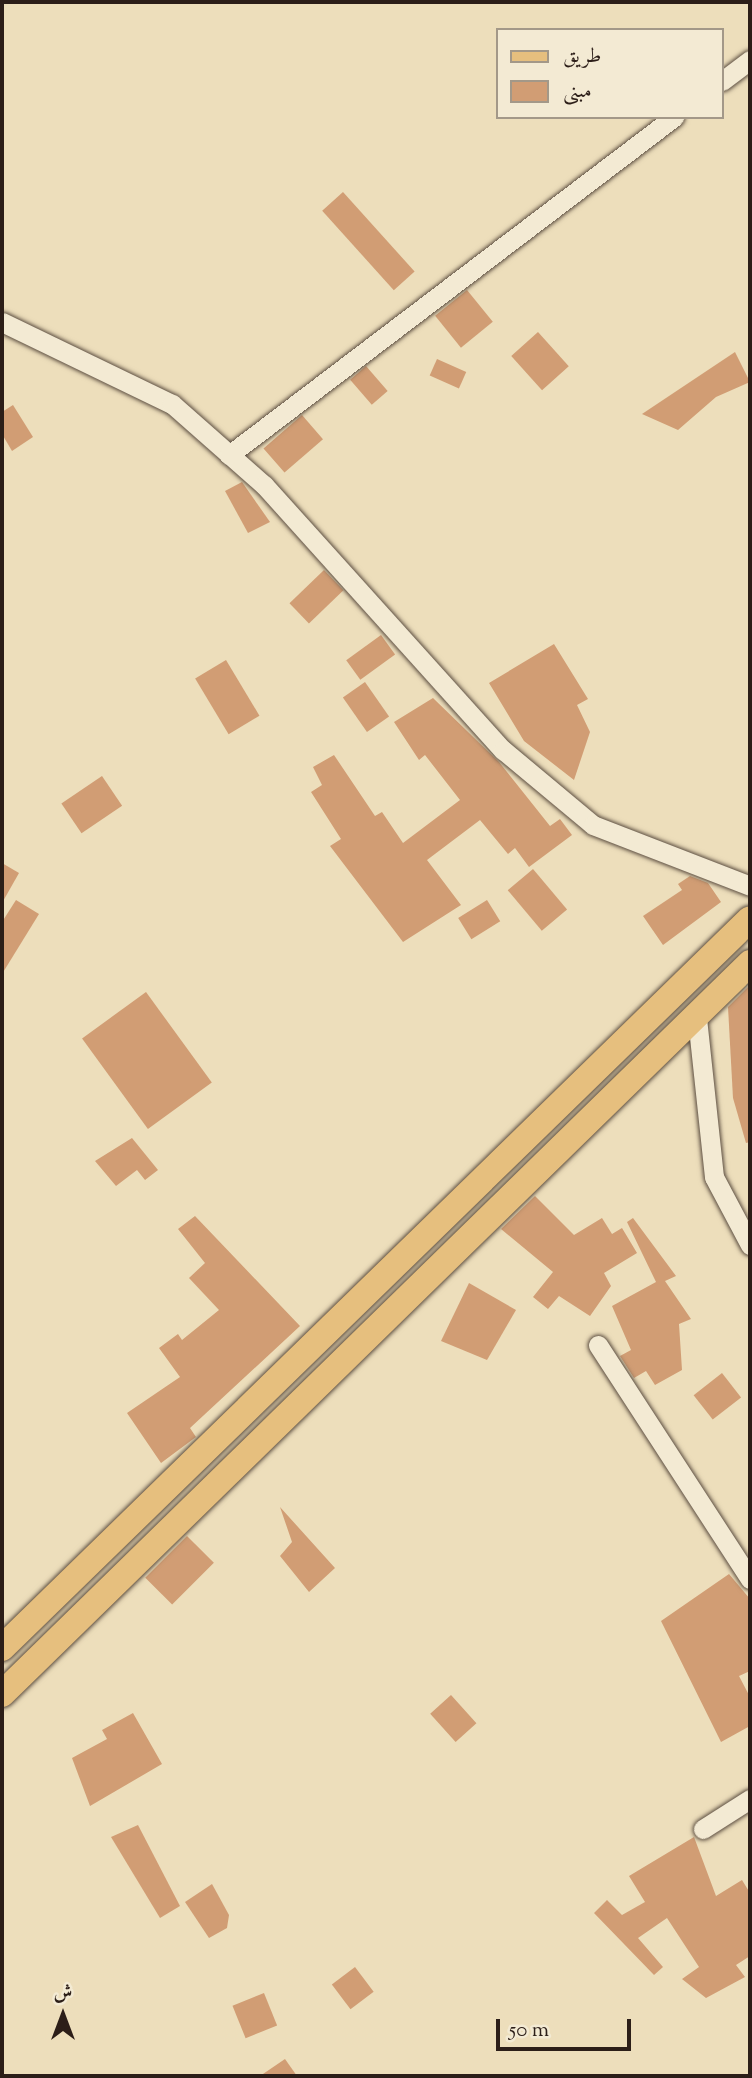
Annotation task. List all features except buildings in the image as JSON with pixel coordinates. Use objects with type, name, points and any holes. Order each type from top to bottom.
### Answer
[{"type":"main road","points":[[2,1648],[750,919]]},
{"type":"main road","points":[[2,1694],[697,1018],[750,963]]},
{"type":"main road","points":[[632,1034],[658,1056]]},
{"type":"street","points":[[724,80],[750,61]]},
{"type":"street","points":[[229,455],[671,119]]},
{"type":"street","points":[[2,322],[172,404],[264,485],[503,750],[593,825],[750,886]]},
{"type":"street","points":[[697,1018],[714,1177],[750,1245]]},
{"type":"street","points":[[598,1345],[750,1579]]},
{"type":"street","points":[[703,1829],[750,1799]]}]
